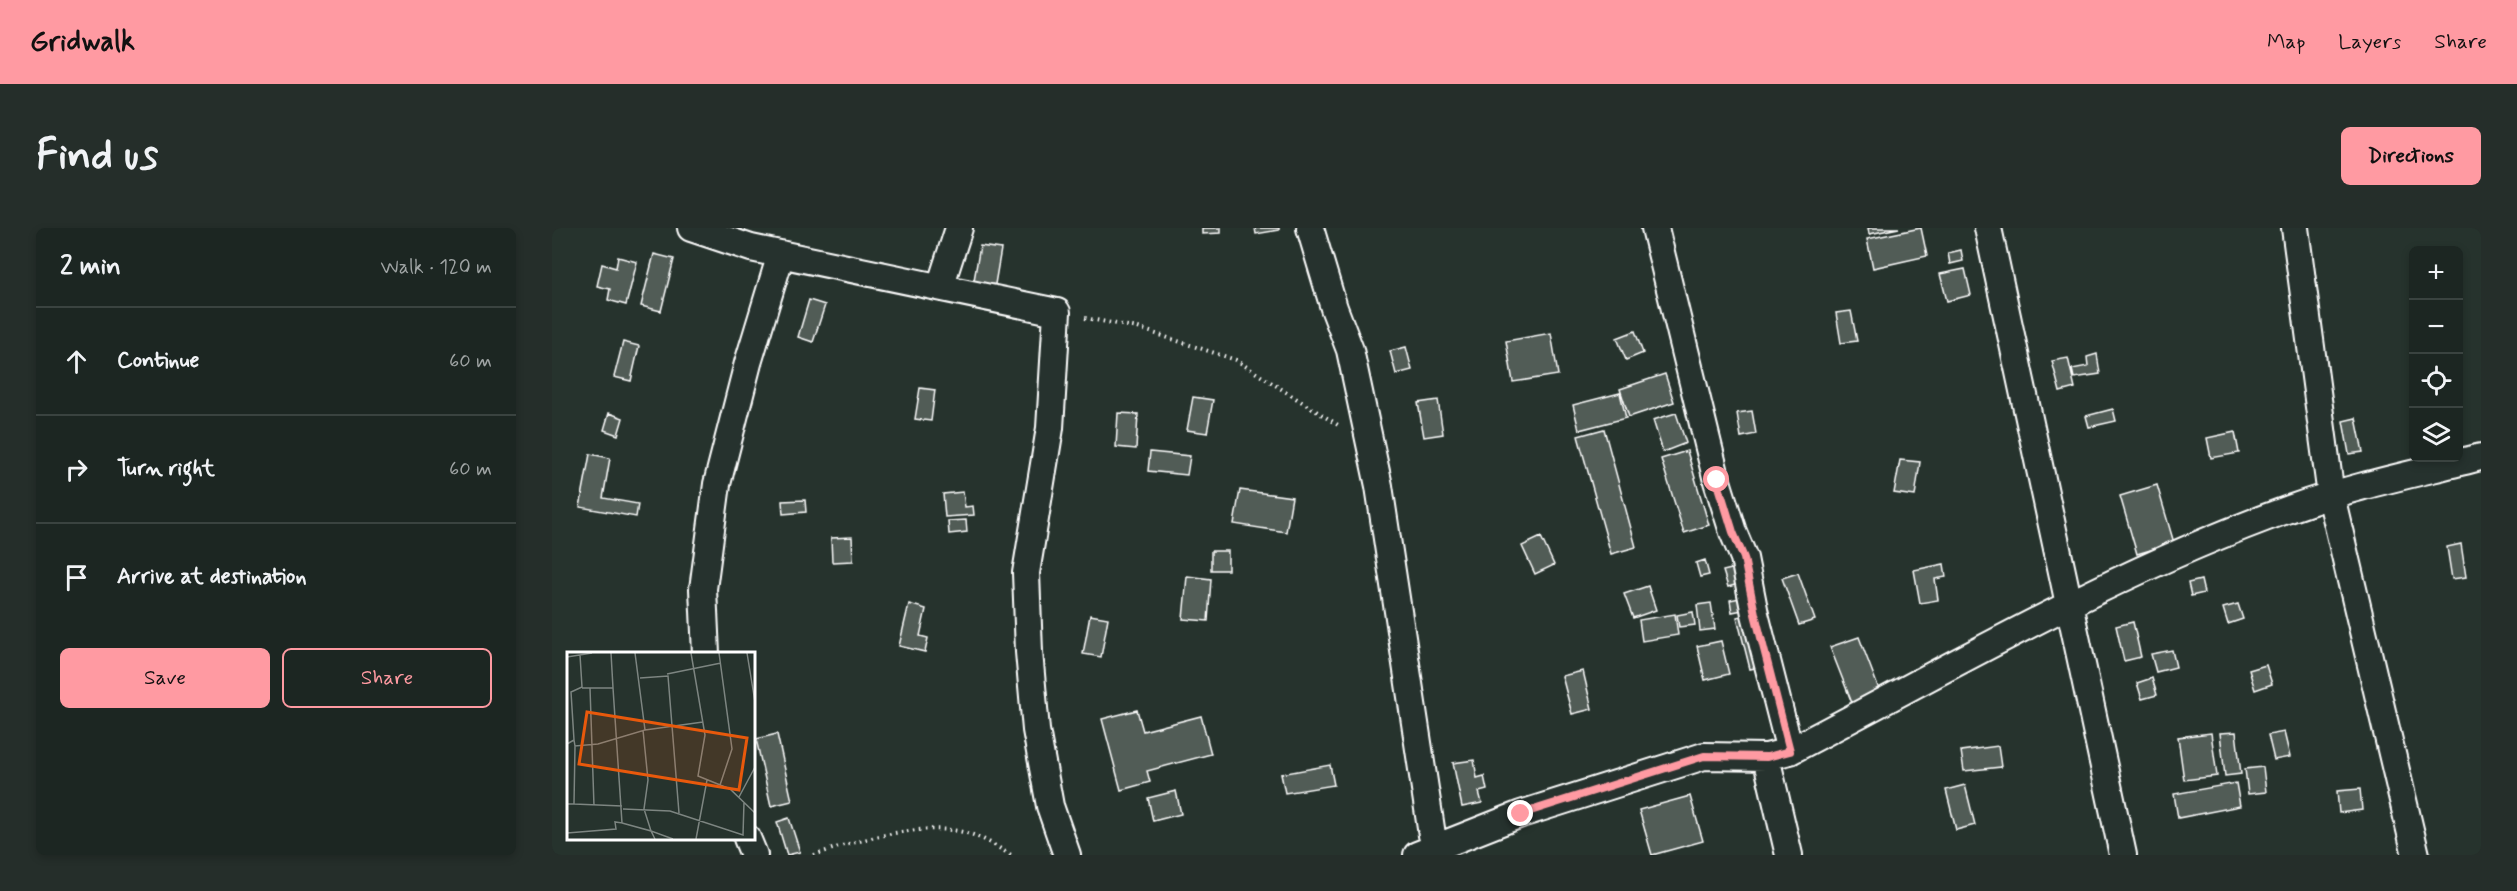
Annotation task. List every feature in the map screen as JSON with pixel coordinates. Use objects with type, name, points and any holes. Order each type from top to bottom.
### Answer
[{"type":"street","points":[[691,228],[751,248],[1057,312],[1050,428],[1026,573],[1029,652],[1036,730],[1050,806],[1067,855]]},
{"type":"street","points":[[940,287],[959,228]]},
{"type":"street","points":[[1310,228],[1334,308],[1350,350],[1378,486],[1432,835],[1431,852],[1606,785],[1704,756],[1778,754],[2070,604],[2199,543],[2331,495],[2481,457]]},
{"type":"street","points":[[1655,228],[1717,480],[1733,532],[1744,558],[1778,754],[1789,855]]},
{"type":"street","points":[[1988,228],[2123,855]]},
{"type":"street","points":[[2295,228],[2331,495],[2416,855]]},
{"type":"street","points":[[706,652],[703,589],[717,484],[748,363],[781,254]]},
{"type":"street","points":[[748,840],[754,855]]},
{"type":"path","points":[[1057,312],[1138,328],[1236,360],[1318,411],[1370,448]]},
{"type":"path","points":[[814,855],[911,829],[946,829],[977,836],[1011,855]]},
{"type":"building","points":[[1202,228],[1221,228],[1221,233],[1202,234]]},
{"type":"building","points":[[1255,228],[1279,228],[1279,230],[1256,234]]},
{"type":"building","points":[[1868,228],[1899,228],[1869,234]]},
{"type":"building","points":[[1921,228],[1927,256],[1873,268],[1867,239]]},
{"type":"building","points":[[980,246],[1001,249],[994,290],[973,286]]},
{"type":"building","points":[[1961,250],[1963,261],[1950,264],[1948,253]]},
{"type":"building","points":[[654,254],[674,259],[661,311],[641,306]]},
{"type":"building","points":[[618,257],[637,262],[626,305],[608,300],[610,289],[597,286],[602,264],[616,268]]},
{"type":"building","points":[[1965,269],[1971,295],[1947,301],[1940,274]]},
{"type":"building","points":[[809,300],[825,305],[813,342],[798,337]]},
{"type":"building","points":[[1851,311],[1857,341],[1841,343],[1836,313]]},
{"type":"building","points":[[1635,331],[1643,353],[1626,360],[1617,338]]},
{"type":"building","points":[[1551,333],[1558,375],[1513,382],[1506,341]]},
{"type":"building","points":[[623,342],[639,346],[631,381],[614,377]]},
{"type":"building","points":[[1406,347],[1412,370],[1396,374],[1390,351]]},
{"type":"building","points":[[2097,354],[2100,374],[2074,378],[2072,369],[2088,366],[2087,357]]},
{"type":"building","points":[[2068,358],[2075,388],[2060,392],[2052,361]]},
{"type":"building","points":[[1665,374],[1674,402],[1629,417],[1620,389]]},
{"type":"building","points":[[920,388],[935,390],[931,421],[915,419]]},
{"type":"building","points":[[1620,393],[1626,418],[1579,430],[1573,405]]},
{"type":"building","points":[[1193,397],[1213,400],[1207,433],[1187,430]]},
{"type":"building","points":[[1438,400],[1443,434],[1424,437],[1418,403]]},
{"type":"building","points":[[2113,409],[2116,421],[2089,427],[2086,416]]},
{"type":"building","points":[[1752,411],[1756,434],[1741,437],[1737,413]]},
{"type":"building","points":[[609,413],[623,418],[618,435],[604,430]]},
{"type":"building","points":[[1118,413],[1138,414],[1136,449],[1116,447]]},
{"type":"building","points":[[1676,413],[1686,443],[1663,452],[1653,420]]},
{"type":"building","points":[[2356,418],[2363,452],[2349,454],[2343,421]]},
{"type":"building","points":[[1604,429],[1636,547],[1611,554],[1578,436]]},
{"type":"building","points":[[2235,432],[2239,453],[2211,458],[2207,438]]},
{"type":"building","points":[[1687,451],[1709,525],[1684,533],[1661,459]]},
{"type":"building","points":[[1150,452],[1190,456],[1187,475],[1148,471]]},
{"type":"building","points":[[590,454],[610,458],[603,498],[638,504],[636,517],[580,507]]},
{"type":"building","points":[[1900,460],[1920,462],[1915,496],[1894,493]]},
{"type":"building","points":[[2157,485],[2174,543],[2137,554],[2120,496]]},
{"type":"building","points":[[1240,490],[1292,497],[1286,532],[1234,524]]},
{"type":"building","points":[[963,492],[965,507],[973,506],[974,515],[945,517],[943,494]]},
{"type":"building","points":[[805,500],[806,512],[783,514],[782,501]]},
{"type":"building","points":[[966,520],[967,532],[949,534],[948,521]]},
{"type":"building","points":[[852,537],[853,561],[832,562],[831,538]]},
{"type":"building","points":[[1541,537],[1554,565],[1535,574],[1522,546]]},
{"type":"building","points":[[2461,544],[2466,577],[2452,579],[2447,547]]},
{"type":"building","points":[[1211,551],[1228,551],[1228,570],[1211,570]]},
{"type":"building","points":[[1705,560],[1709,575],[1700,577],[1696,563]]},
{"type":"building","points":[[1944,564],[1946,577],[1935,579],[1938,600],[1920,603],[1914,570]]},
{"type":"building","points":[[1740,567],[1745,582],[1728,587],[1723,571]]},
{"type":"building","points":[[1798,573],[1815,620],[1799,625],[1782,578]]},
{"type":"building","points":[[1187,576],[1211,579],[1208,621],[1183,619]]},
{"type":"building","points":[[2201,580],[2204,593],[2191,596],[2188,583]]},
{"type":"building","points":[[1648,586],[1656,610],[1633,618],[1624,594]]},
{"type":"building","points":[[1745,597],[1748,609],[1732,612],[1730,600]]},
{"type":"building","points":[[1711,603],[1715,629],[1700,631],[1697,605]]},
{"type":"building","points":[[909,604],[926,609],[920,636],[928,638],[925,652],[899,646]]},
{"type":"building","points":[[2238,604],[2243,619],[2228,624],[2223,608]]},
{"type":"building","points":[[1693,612],[1695,625],[1679,627],[1677,615]]},
{"type":"building","points":[[1752,613],[1764,666],[1750,669],[1737,617]]},
{"type":"building","points":[[1675,614],[1678,635],[1642,641],[1639,620]]},
{"type":"building","points":[[1090,615],[1108,618],[1101,657],[1083,654]]},
{"type":"building","points":[[2133,622],[2141,657],[2124,661],[2116,626]]},
{"type":"building","points":[[1859,637],[1880,692],[1852,703],[1830,647]]},
{"type":"building","points":[[1721,641],[1729,674],[1705,680],[1697,646]]},
{"type":"building","points":[[2172,650],[2176,667],[2156,672],[2151,654]]},
{"type":"building","points":[[2266,665],[2272,684],[2255,690],[2249,670]]},
{"type":"building","points":[[1583,671],[1592,709],[1572,714],[1562,676]]},
{"type":"building","points":[[2152,678],[2157,695],[2142,699],[2137,683]]},
{"type":"building","points":[[1137,710],[1143,731],[1201,716],[1211,754],[1147,771],[1150,782],[1121,790],[1102,719]]},
{"type":"building","points":[[2236,732],[2241,774],[2225,776],[2220,733]]},
{"type":"building","points":[[2284,732],[2290,757],[2274,760],[2268,735]]},
{"type":"building","points":[[2211,733],[2217,776],[2184,780],[2178,737]]},
{"type":"building","points":[[777,734],[792,801],[771,806],[756,739]]},
{"type":"building","points":[[1998,746],[2001,767],[1964,771],[1961,751]]},
{"type":"building","points":[[1474,760],[1477,778],[1484,776],[1487,790],[1479,792],[1482,803],[1462,807],[1453,763]]},
{"type":"building","points":[[1330,765],[1334,785],[1285,793],[1281,774]]},
{"type":"building","points":[[2263,767],[2266,792],[2248,794],[2245,769]]},
{"type":"building","points":[[2236,783],[2240,806],[2178,818],[2174,794]]},
{"type":"building","points":[[1965,785],[1975,825],[1956,830],[1946,790]]},
{"type":"building","points":[[2360,789],[2362,810],[2339,813],[2337,791]]},
{"type":"building","points":[[1176,791],[1181,814],[1153,821],[1148,798]]},
{"type":"building","points":[[1690,796],[1703,841],[1652,855],[1639,810]]},
{"type":"building","points":[[789,818],[800,852],[787,855],[777,822]]},
{"type":"route","points":[[1521,814],[1606,785],[1704,756],[1767,757],[1790,751],[1755,614],[1744,558],[1733,532],[1717,480]]}]
